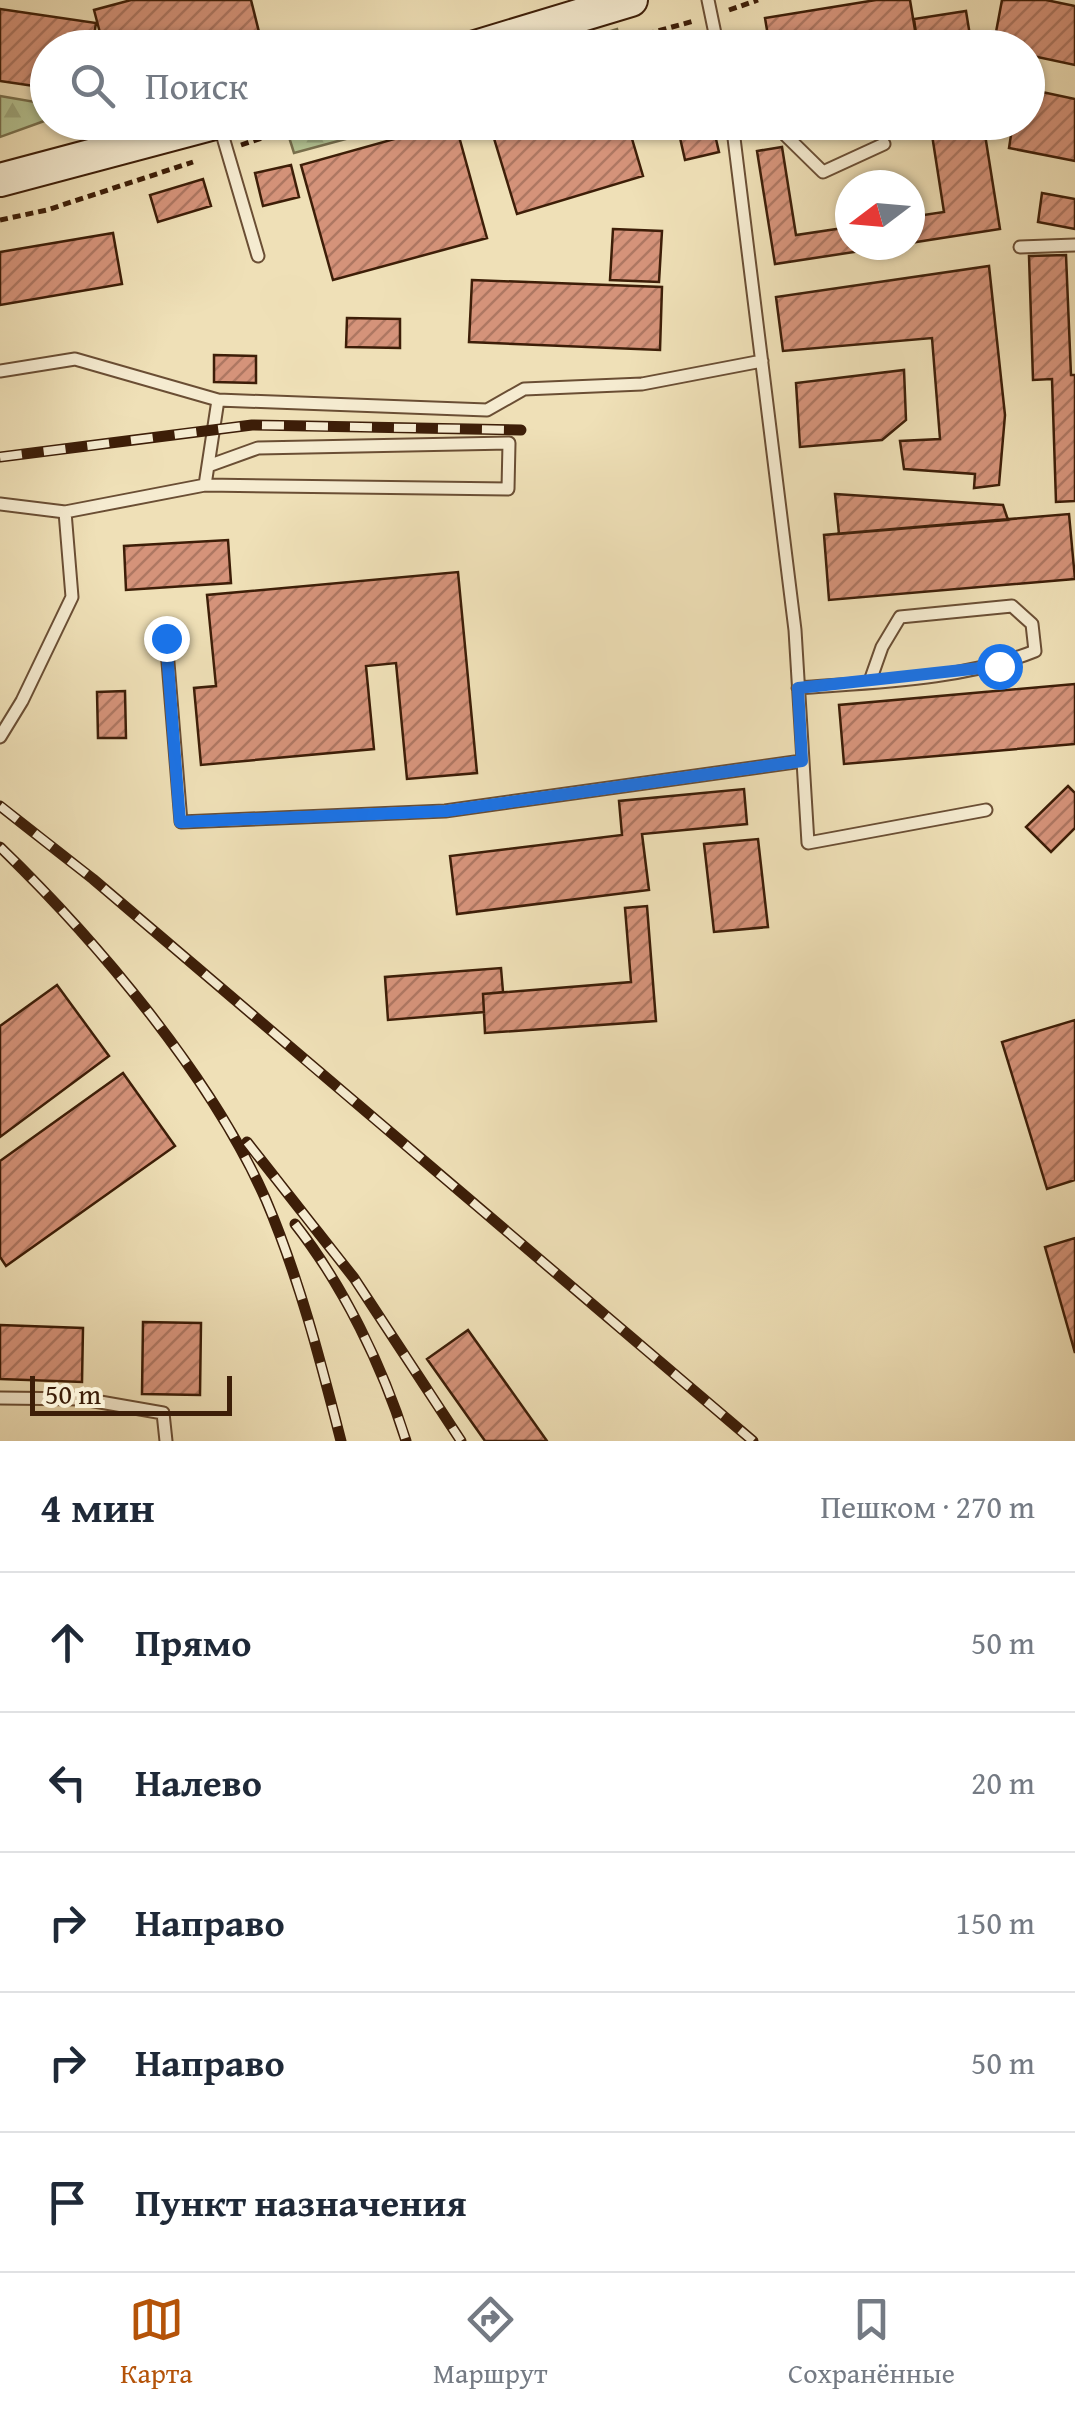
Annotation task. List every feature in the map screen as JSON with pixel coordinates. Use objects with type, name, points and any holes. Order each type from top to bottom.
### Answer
[{"type":"street","points":[[532,30],[631,0]]},
{"type":"street","points":[[0,180],[184,140]]},
{"type":"lane","points":[[708,0],[715,30]]},
{"type":"lane","points":[[223,140],[258,256]]},
{"type":"lane","points":[[734,140],[798,688],[808,843],[986,810]]},
{"type":"lane","points":[[790,140],[823,172],[884,144]]},
{"type":"lane","points":[[1020,247],[1075,245]]},
{"type":"lane","points":[[0,371],[75,359],[218,400],[487,410],[524,389],[642,384],[762,362]]},
{"type":"lane","points":[[205,485],[218,400]]},
{"type":"lane","points":[[0,504],[65,512],[205,485],[508,489],[509,443],[258,448],[208,466]]},
{"type":"lane","points":[[0,737],[22,701],[72,597],[65,512]]},
{"type":"lane","points":[[798,688],[870,681],[999,666],[1035,651],[1032,624],[1012,606],[900,618],[882,646],[870,681]]},
{"type":"lane","points":[[166,638],[180,822],[446,811],[802,761]]},
{"type":"lane","points":[[0,1398],[82,1399],[163,1413],[166,1441]]},
{"type":"path","points":[[661,30],[758,0]]},
{"type":"path","points":[[0,220],[47,210],[203,140]]},
{"type":"green space","points":[[0,96],[30,101],[30,126],[0,137]]},
{"type":"green space","points":[[290,140],[342,140],[294,153]]},
{"type":"building","points":[[131,0],[251,0],[258,30],[99,30],[94,10]]},
{"type":"building","points":[[876,0],[910,0],[915,30],[767,30],[765,18]]},
{"type":"building","points":[[1002,0],[1046,0],[1075,6],[1075,65],[1045,59],[1045,30],[996,30]]},
{"type":"building","points":[[0,9],[96,23],[95,30],[30,30],[30,85],[0,81]]},
{"type":"building","points":[[966,11],[969,30],[916,30],[914,19]]},
{"type":"building","points":[[1045,93],[1075,99],[1075,161],[1009,148],[1010,140],[1045,140]]},
{"type":"building","points":[[391,140],[460,140],[487,238],[333,280],[301,165]]},
{"type":"building","points":[[494,140],[632,140],[643,176],[517,214]]},
{"type":"building","points":[[680,140],[716,140],[719,152],[685,160]]},
{"type":"building","points":[[933,140],[986,140],[1000,229],[925,241],[925,215],[944,212]]},
{"type":"building","points":[[782,147],[796,235],[835,229],[835,255],[775,264],[757,151]]},
{"type":"building","points":[[291,165],[299,197],[263,206],[255,173]]},
{"type":"building","points":[[203,179],[211,206],[158,222],[150,195]]},
{"type":"building","points":[[1042,193],[1075,199],[1075,229],[1038,222]]},
{"type":"building","points":[[613,229],[662,231],[659,282],[610,280]]},
{"type":"building","points":[[113,233],[122,284],[0,305],[0,252]]},
{"type":"building","points":[[1066,255],[1071,375],[1075,375],[1075,501],[1056,502],[1052,379],[1033,380],[1029,256]]},
{"type":"building","points":[[989,266],[1005,415],[999,485],[974,488],[975,474],[904,469],[900,441],[940,439],[932,338],[783,351],[776,297]]},
{"type":"building","points":[[472,280],[662,287],[660,350],[469,342]]},
{"type":"building","points":[[347,318],[400,319],[400,348],[346,347]]},
{"type":"building","points":[[214,355],[256,356],[256,383],[214,382]]},
{"type":"building","points":[[904,370],[906,420],[882,440],[800,447],[796,383]]},
{"type":"building","points":[[835,494],[1003,505],[1008,520],[839,534]]},
{"type":"building","points":[[1069,514],[1075,579],[829,600],[824,535]]},
{"type":"building","points":[[228,540],[231,583],[126,590],[124,546]]},
{"type":"building","points":[[458,572],[477,773],[407,779],[396,663],[366,666],[374,749],[201,765],[194,688],[216,686],[207,595]]},
{"type":"building","points":[[1075,684],[1075,744],[844,764],[839,705]]},
{"type":"building","points":[[125,691],[126,738],[98,738],[97,692]]},
{"type":"building","points":[[1068,786],[1075,793],[1075,828],[1051,852],[1026,827]]},
{"type":"building","points":[[744,789],[747,824],[642,834],[649,890],[457,914],[450,856],[622,835],[619,801]]},
{"type":"building","points":[[758,839],[768,927],[714,932],[704,844]]},
{"type":"building","points":[[647,906],[656,1021],[485,1033],[483,994],[631,982],[625,908]]},
{"type":"building","points":[[501,968],[503,992],[483,994],[484,1012],[388,1020],[385,977]]},
{"type":"building","points":[[57,985],[109,1056],[0,1137],[0,1026]]},
{"type":"building","points":[[1075,1020],[1075,1180],[1047,1189],[1002,1042]]},
{"type":"building","points":[[123,1073],[175,1146],[6,1266],[0,1257],[0,1161]]},
{"type":"building","points":[[1075,1238],[1075,1353],[1045,1247]]},
{"type":"building","points":[[143,1322],[201,1323],[200,1395],[142,1394]]},
{"type":"building","points":[[0,1325],[83,1328],[82,1382],[0,1379]]},
{"type":"building","points":[[468,1330],[547,1441],[485,1441],[427,1359]]},
{"type":"railway","points":[[0,457],[252,425],[521,430]]},
{"type":"railway","points":[[0,806],[93,879],[753,1441]]},
{"type":"railway","points":[[0,847],[74,924],[149,1012],[243,1153],[289,1259],[341,1441]]},
{"type":"railway","points":[[247,1142],[354,1278],[461,1441]]},
{"type":"railway","points":[[295,1224],[360,1328],[406,1441]]},
{"type":"route","points":[[166,638],[180,822],[446,811],[802,761],[798,688],[999,666]]}]
